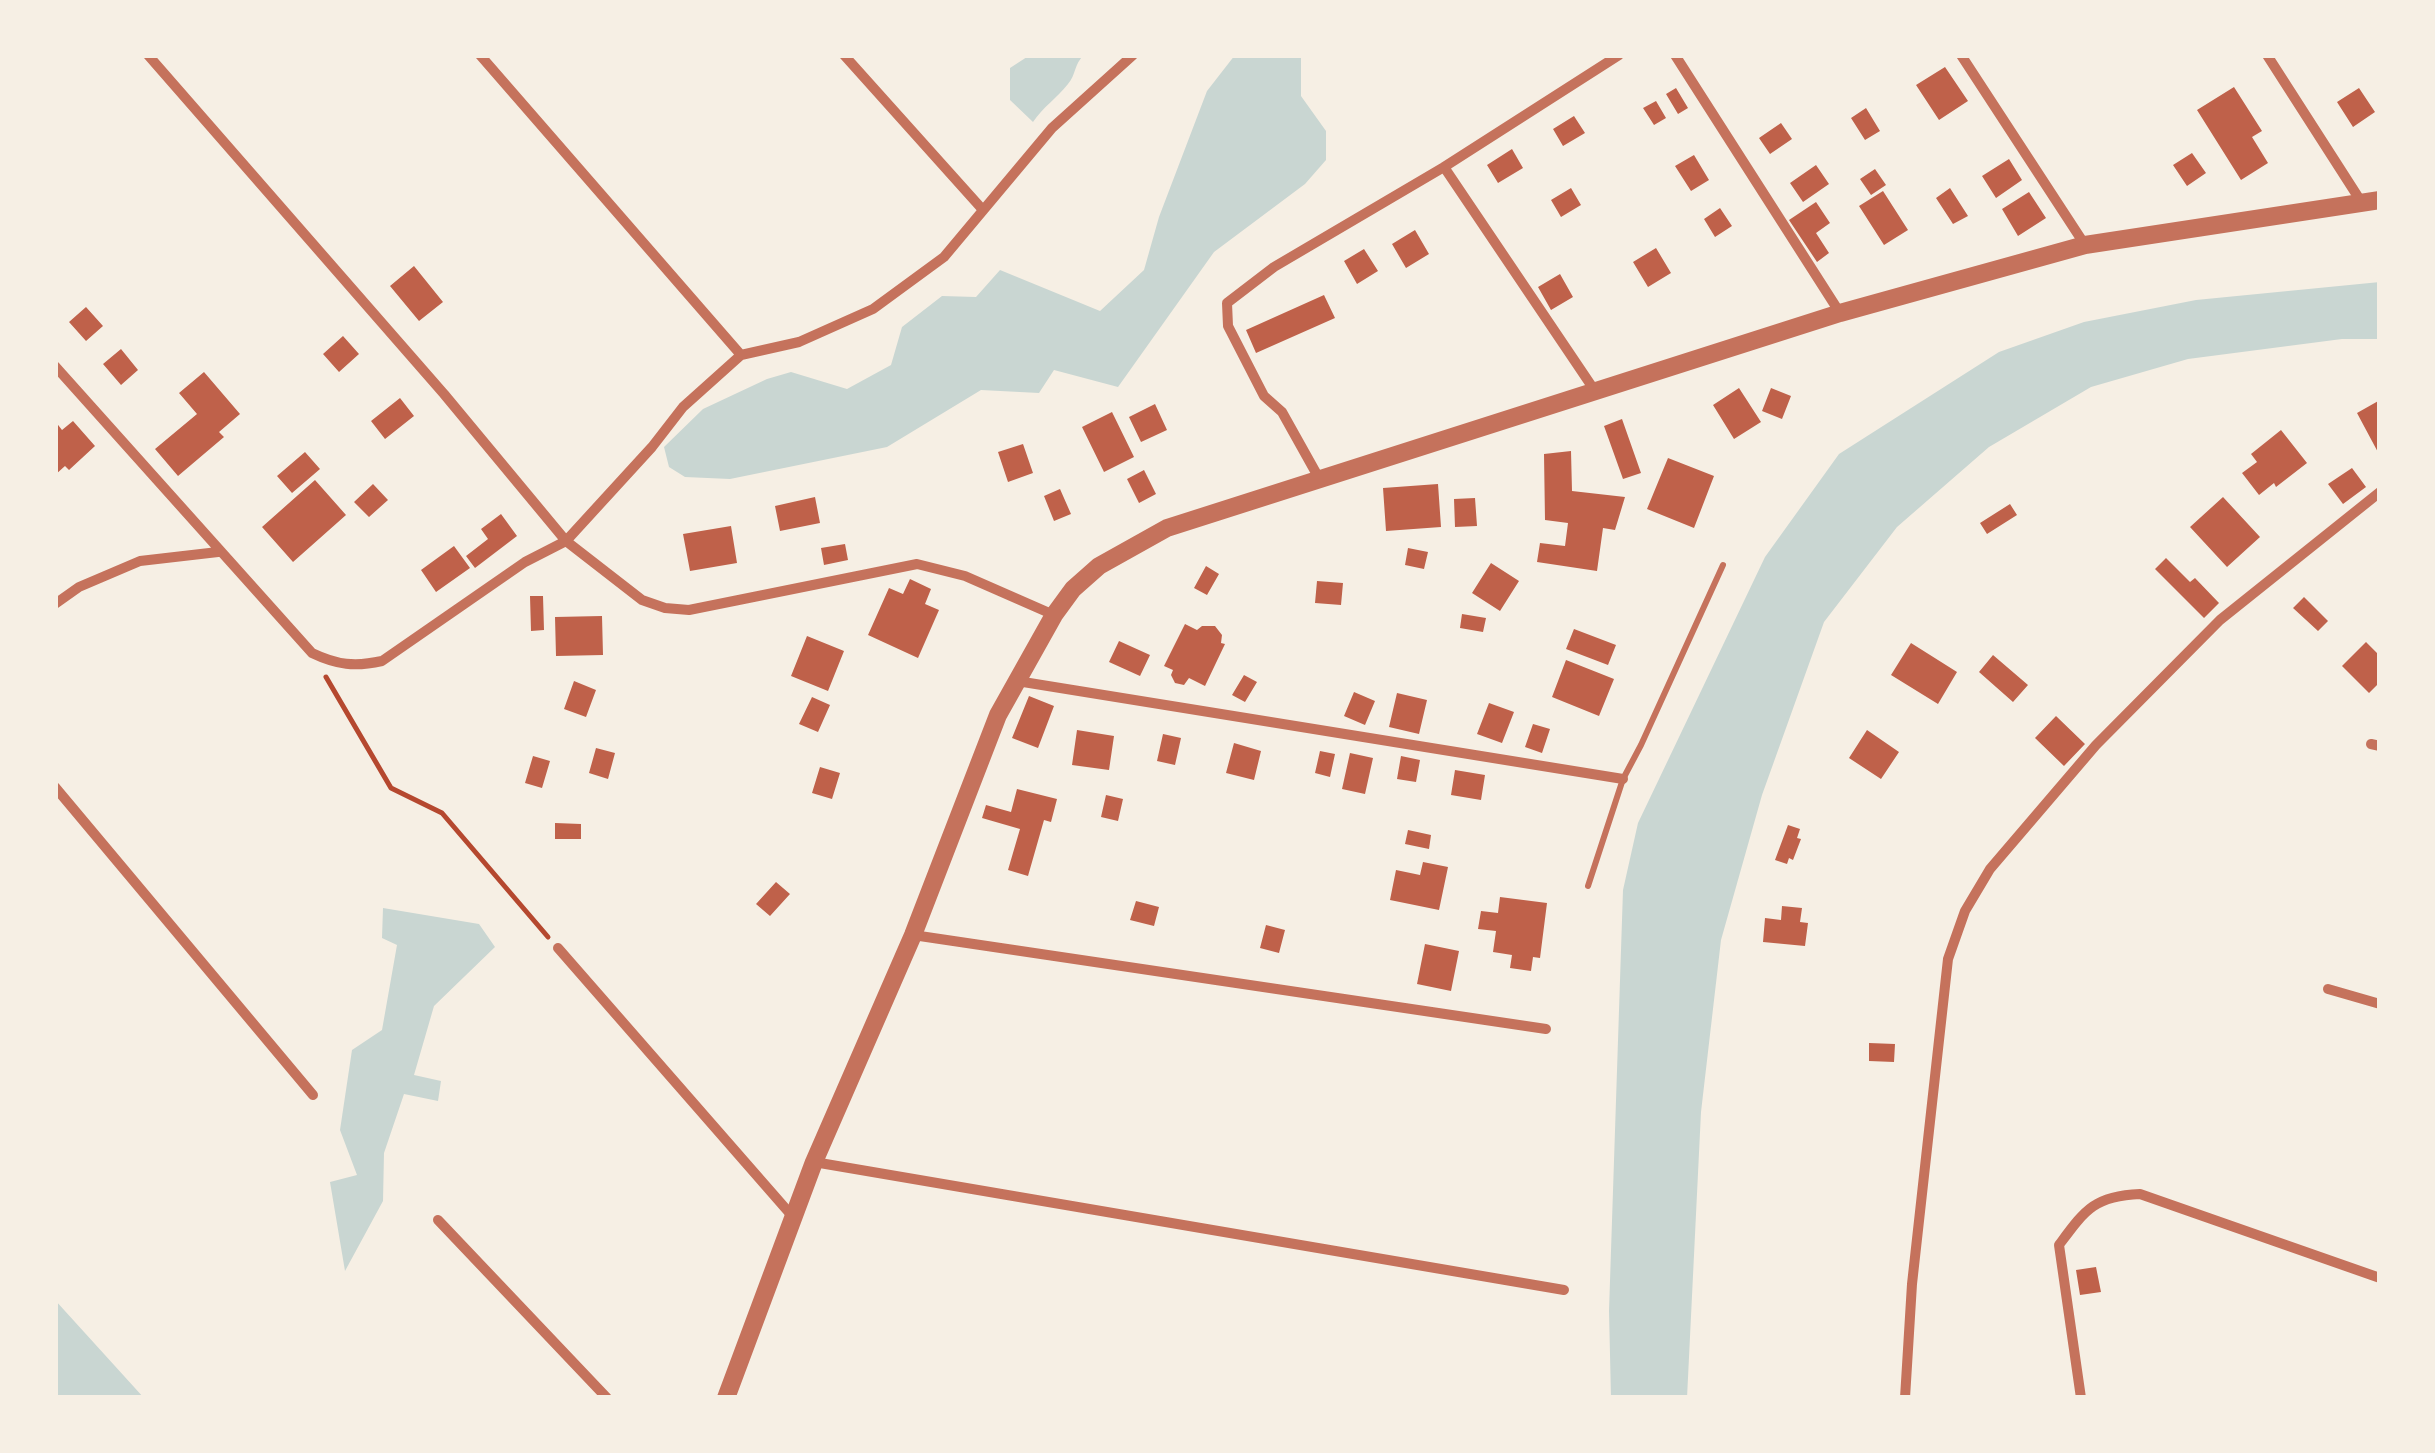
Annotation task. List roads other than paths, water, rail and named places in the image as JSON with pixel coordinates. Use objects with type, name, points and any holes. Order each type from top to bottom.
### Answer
[{"type":"street","points":[[148,55],[444,394],[566,541],[642,600],[665,608],[689,610],[917,564],[966,576],[1054,615]]},
{"type":"street","points":[[480,55],[741,354]]},
{"type":"street","points":[[844,55],[983,210]]},
{"type":"street","points":[[55,366],[312,653],[346,665],[382,661],[524,562],[566,541],[683,407],[741,354],[800,342],[872,309],[944,256],[1052,128],[1134,55]]},
{"type":"street","points":[[1320,480],[1282,412],[1264,396],[1255,379],[1228,326],[1227,303],[1274,267],[1444,167],[1618,55]]},
{"type":"street","points":[[1674,55],[1840,313]]},
{"type":"street","points":[[1961,55],[2086,245]]},
{"type":"street","points":[[726,1398],[814,1162],[913,935],[998,715],[1054,615],[1099,566],[1167,528],[1840,313],[2086,245],[2371,202],[2268,55]]},
{"type":"street","points":[[1444,167],[1595,391]]},
{"type":"street","points":[[1905,1398],[1912,1284],[1948,959],[1965,911],[2002,855],[2096,745],[2151,689],[2220,620],[2380,492]]},
{"type":"street","points":[[55,604],[79,587],[140,561],[218,552]]},
{"type":"street","points":[[1016,681],[1623,779]]},
{"type":"street","points":[[55,787],[313,1095]]},
{"type":"street","points":[[913,935],[1546,1029]]},
{"type":"street","points":[[558,948],[794,1218]]},
{"type":"street","points":[[2328,989],[2380,1004]]},
{"type":"street","points":[[814,1162],[1564,1290]]},
{"type":"street","points":[[2081,1398],[2059,1245],[2088,1206],[2102,1200],[2140,1194],[2164,1200],[2380,1278]]},
{"type":"street","points":[[438,1220],[607,1398]]},
{"type":"lane","points":[[1588,886],[1623,779],[1723,565]]}]
